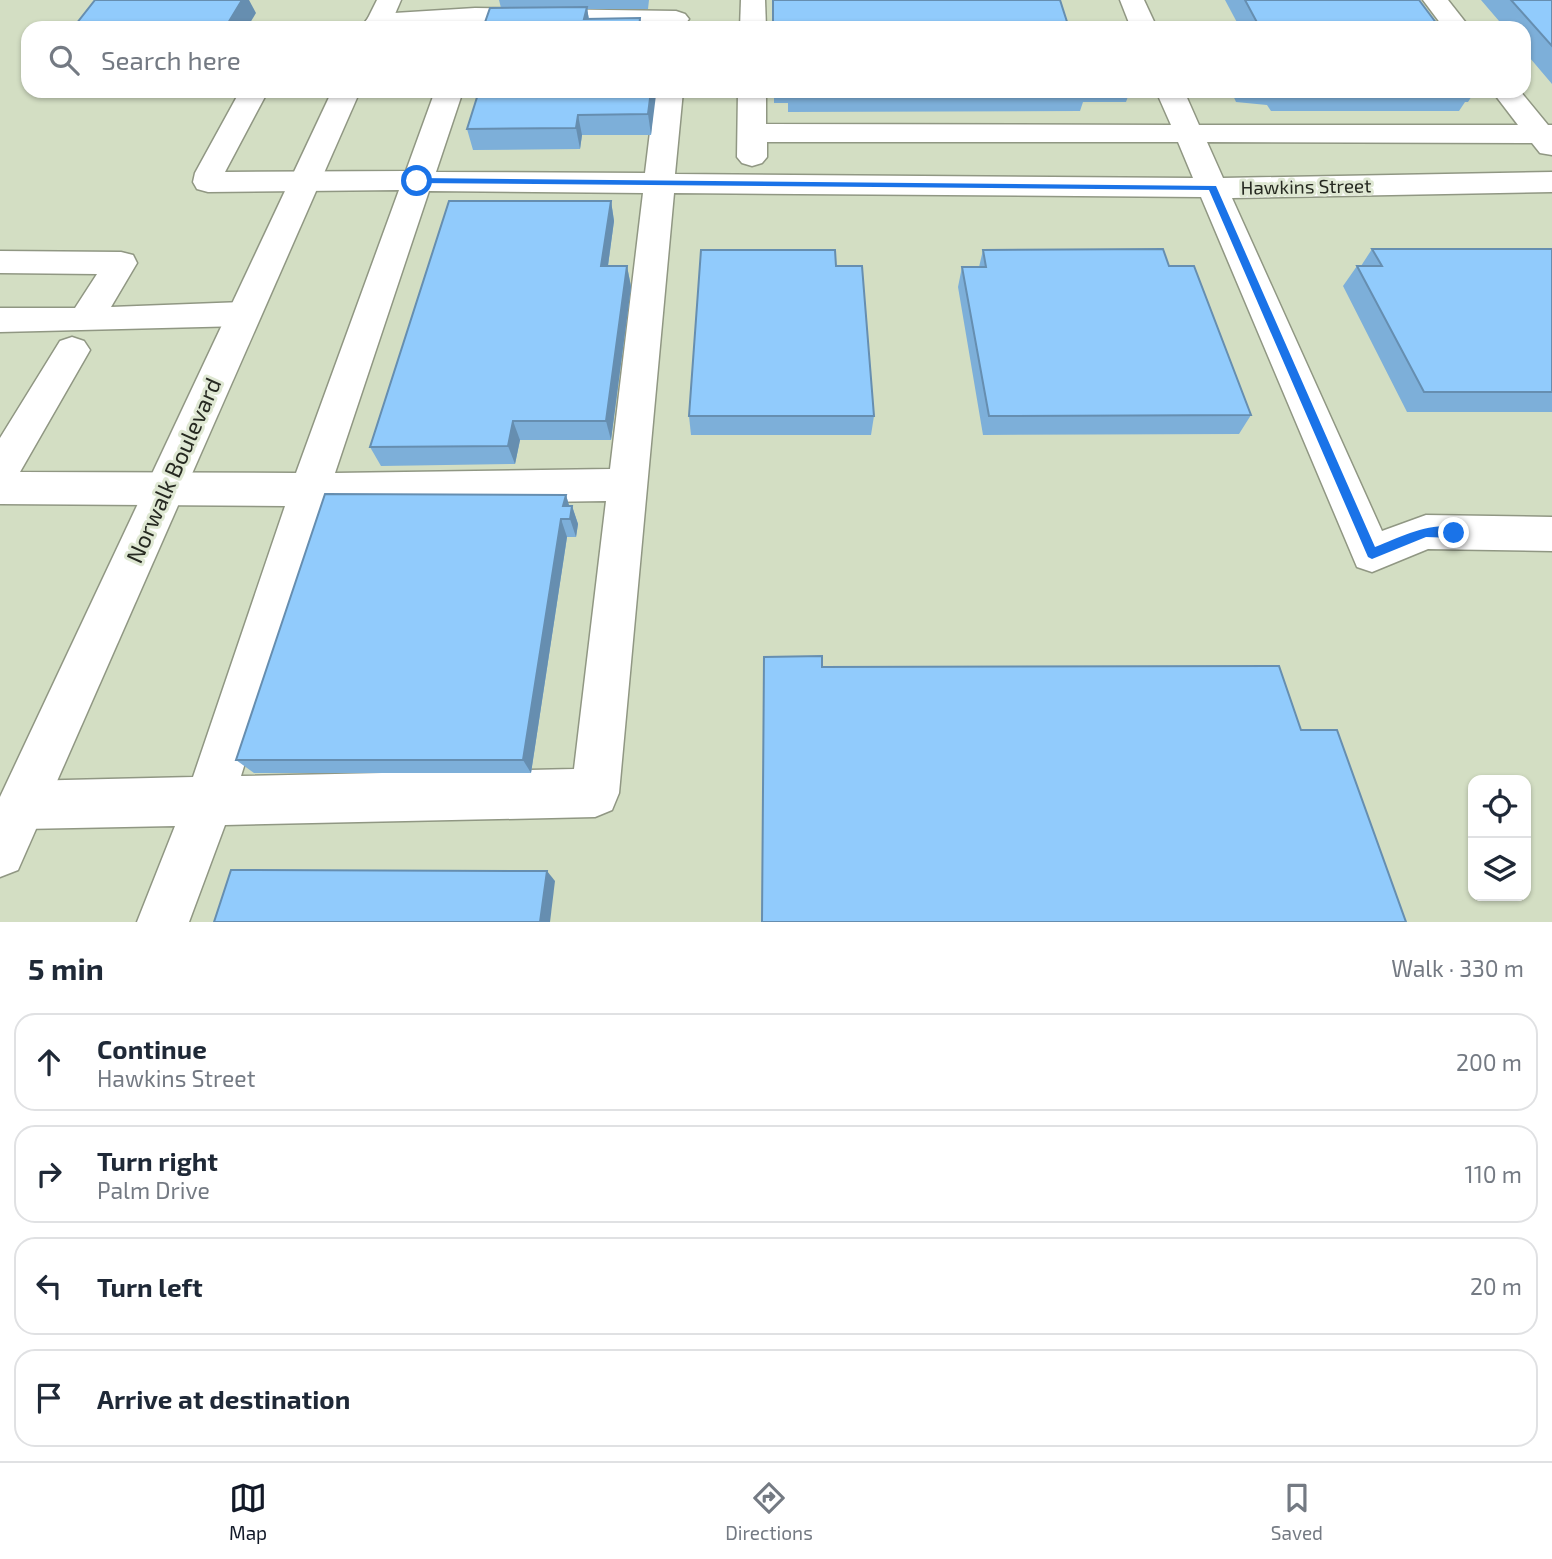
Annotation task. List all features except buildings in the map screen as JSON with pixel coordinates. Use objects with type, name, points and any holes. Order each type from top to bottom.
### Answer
[{"type":"street","points":[[753,0],[753,21]]},
{"type":"street","points":[[1132,0],[1141,21]]},
{"type":"street","points":[[1435,0],[1452,21]]},
{"type":"street","points":[[381,17],[676,16]]},
{"type":"street","name":"Hawkins Street","points":[[250,98],[210,173],[208,182],[303,180],[1213,188],[1552,182]]},
{"type":"street","name":"Norwalk Boulevard","points":[[1,857],[303,180],[343,98]]},
{"type":"street","points":[[163,922],[209,801],[310,489],[447,98]]},
{"type":"street","points":[[23,804],[595,793],[668,98]]},
{"type":"street","points":[[751,184],[752,98]]},
{"type":"street","points":[[1173,98],[1372,554],[1426,532],[1552,534]]},
{"type":"street","points":[[1512,98],[1548,139]]},
{"type":"street","points":[[752,133],[1188,134],[1548,139]]},
{"type":"street","points":[[0,262],[121,263],[0,471]]},
{"type":"street","points":[[0,320],[78,335],[243,314]]},
{"type":"street","points":[[0,488],[164,491],[628,485]]},
{"type":"shaded area","points":[[0,0],[1552,0],[1552,922],[0,922]]},
{"type":"route","points":[[417,181],[1213,188],[1372,554],[1426,532],[1454,533]]}]
